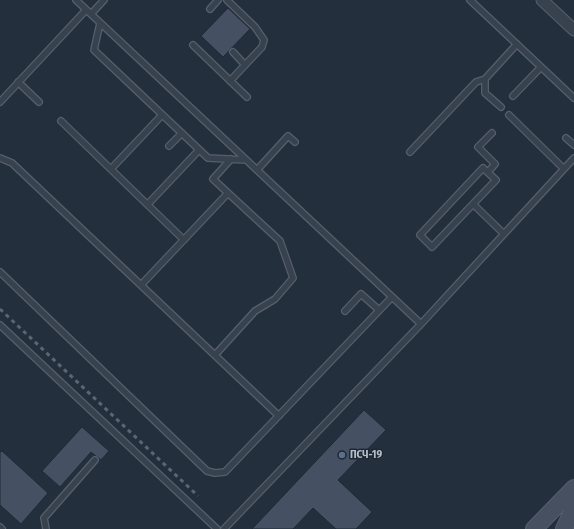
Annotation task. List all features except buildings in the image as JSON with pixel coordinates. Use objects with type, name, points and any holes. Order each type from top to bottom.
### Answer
[{"type":"main road","points":[[534,529],[574,488]]},
{"type":"main road","points":[[564,529],[574,508]]},
{"type":"street","points":[[542,0],[552,4],[574,30]]},
{"type":"lane","points":[[76,0],[421,324]]},
{"type":"lane","points":[[91,14],[104,0]]},
{"type":"lane","points":[[210,9],[218,0]]},
{"type":"lane","points":[[227,0],[255,27],[264,40],[262,47],[230,81]]},
{"type":"lane","points":[[470,0],[574,98]]},
{"type":"lane","points":[[0,102],[86,10]]},
{"type":"lane","points":[[100,23],[94,50],[199,150],[208,158],[246,160]]},
{"type":"lane","points":[[410,152],[476,82],[485,79],[517,44]]},
{"type":"lane","points":[[193,45],[247,97]]},
{"type":"lane","points":[[233,52],[245,65]]},
{"type":"lane","points":[[513,96],[541,67]]},
{"type":"lane","points":[[485,79],[486,93],[501,107]]},
{"type":"lane","points":[[18,82],[40,102]]},
{"type":"lane","points":[[111,170],[162,115]]},
{"type":"lane","points":[[509,115],[564,169]]},
{"type":"lane","points":[[61,121],[184,240]]},
{"type":"lane","points":[[488,172],[495,164],[478,147],[492,132]]},
{"type":"lane","points":[[169,146],[182,133]]},
{"type":"lane","points":[[257,170],[288,136],[295,142]]},
{"type":"lane","points":[[566,138],[574,145]]},
{"type":"lane","points":[[148,204],[199,150]]},
{"type":"lane","points":[[0,158],[12,163],[278,416]]},
{"type":"lane","points":[[224,529],[421,324],[574,158]]},
{"type":"lane","points":[[214,355],[255,311],[276,299],[293,278],[280,241],[213,179],[231,159]]},
{"type":"lane","points":[[484,168],[496,180],[473,204],[432,247],[420,235],[484,168]]},
{"type":"lane","points":[[141,285],[228,193]]},
{"type":"lane","points":[[473,204],[504,234]]},
{"type":"lane","points":[[0,272],[207,471],[215,473],[225,472],[392,297]]},
{"type":"lane","points":[[345,311],[361,294],[379,310]]},
{"type":"lane","points":[[0,325],[217,529]]},
{"type":"lane","points":[[46,529],[44,518],[95,460]]},
{"type":"railway","points":[[0,309],[198,496]]},
{"type":"place","name":"ПСЧ-19","points":[[342,455]]}]
